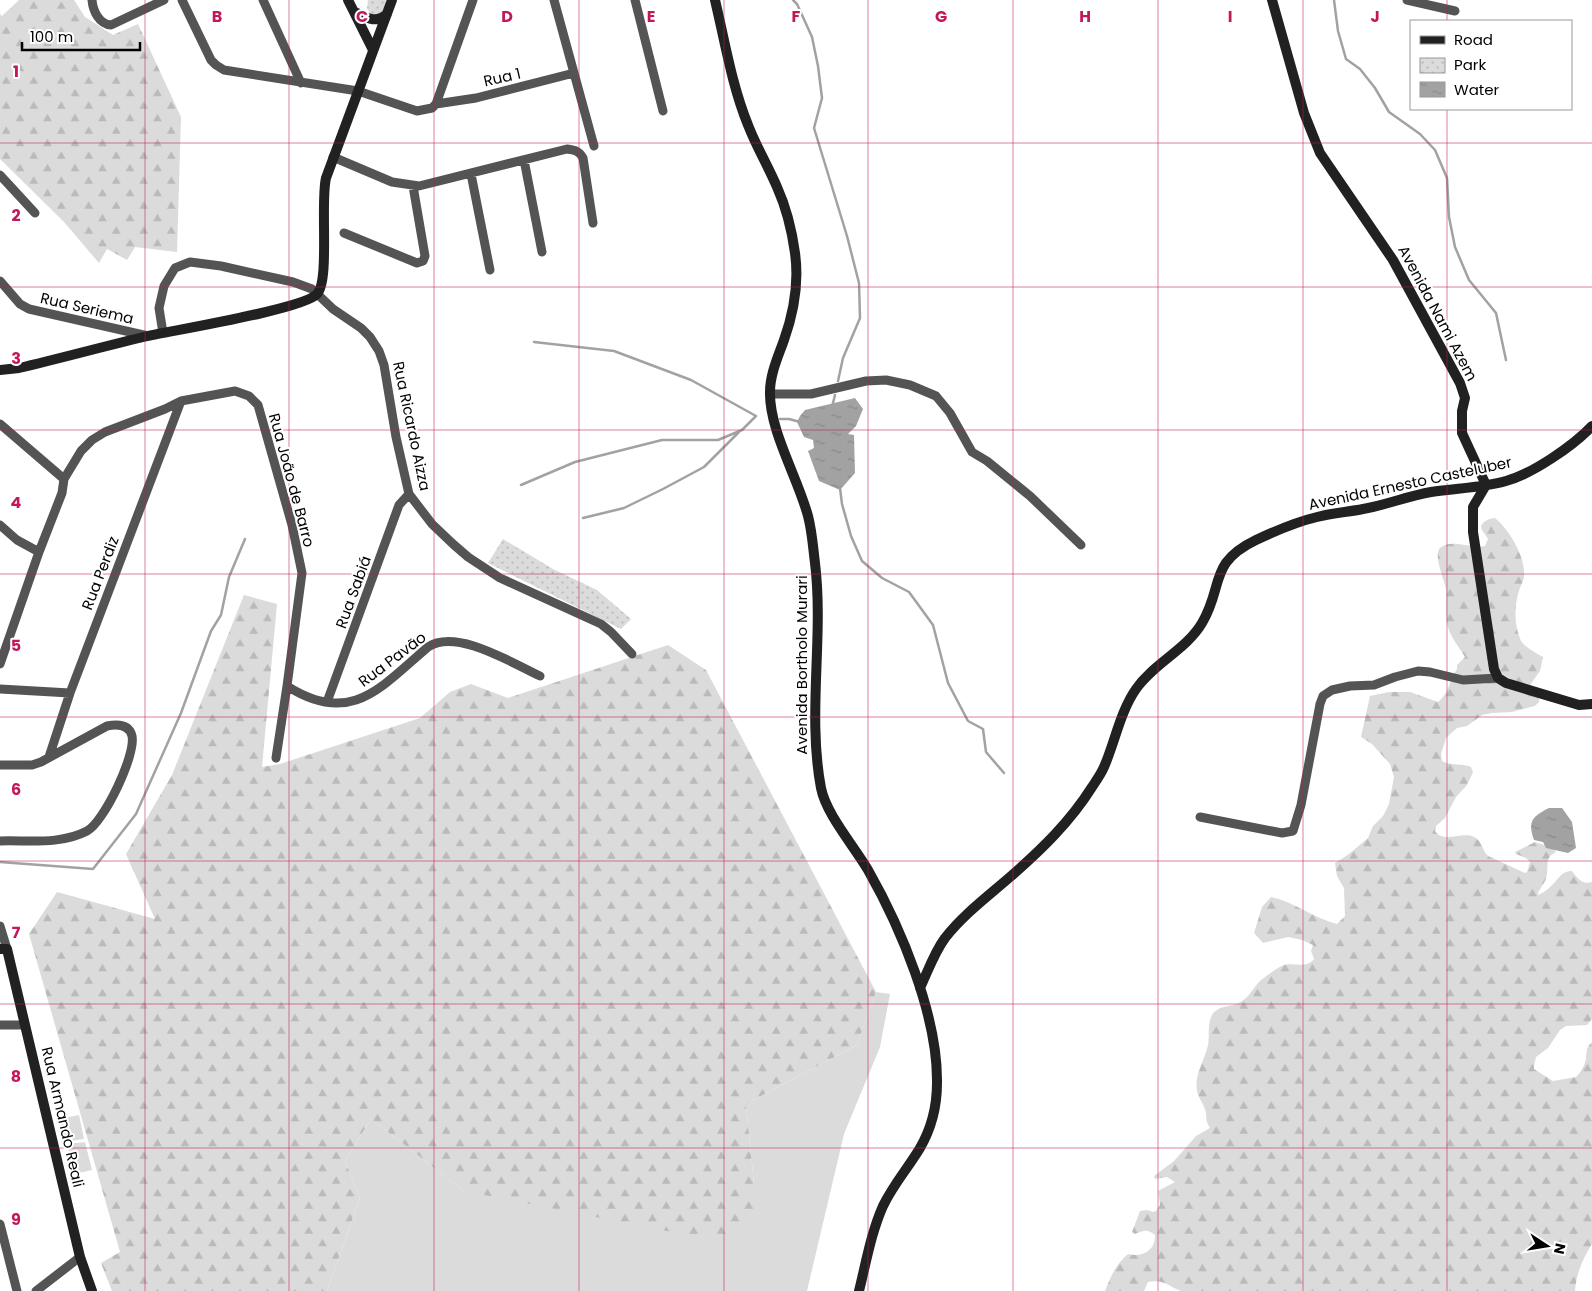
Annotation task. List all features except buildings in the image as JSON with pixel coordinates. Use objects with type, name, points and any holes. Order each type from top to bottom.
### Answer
[{"type":"street","points":[[92,0],[96,15],[108,25],[116,24],[164,0]]},
{"type":"street","name":"Rua 1","points":[[182,0],[211,60],[224,70],[358,91],[417,112],[432,108],[436,104],[469,99],[574,73]]},
{"type":"street","points":[[263,0],[301,83]]},
{"type":"street","points":[[348,0],[374,50]]},
{"type":"street","points":[[0,370],[19,368],[148,336],[281,308],[308,300],[319,290],[323,270],[323,193],[326,178],[392,0]]},
{"type":"street","points":[[436,104],[473,0]]},
{"type":"street","points":[[554,0],[594,146]]},
{"type":"street","points":[[635,0],[663,111]]},
{"type":"street","name":"Avenida Bortholo Murari","points":[[715,0],[733,78],[748,126],[781,196],[795,251],[797,285],[785,338],[774,368],[770,394],[773,418],[808,516],[816,568],[815,734],[816,761],[822,794],[828,808],[867,869],[887,905],[908,952],[920,988],[936,1060],[937,1088],[934,1110],[922,1145],[890,1193],[880,1212],[859,1291]]},
{"type":"street","name":"Avenida Nami Azem","points":[[1272,0],[1304,113],[1320,153],[1393,260],[1460,383],[1465,398],[1462,411],[1462,433],[1486,485]]},
{"type":"street","points":[[1407,0],[1455,11]]},
{"type":"street","points":[[354,12],[375,20],[387,14]]},
{"type":"street","points":[[333,157],[392,182],[413,186],[431,184],[567,150],[580,152],[583,158],[593,223]]},
{"type":"street","points":[[524,160],[542,252]]},
{"type":"street","points":[[472,174],[490,270]]},
{"type":"street","points":[[0,175],[34,213]]},
{"type":"street","points":[[344,233],[417,263],[423,261],[425,256],[413,186]]},
{"type":"street","name":"Rua Ricardo Aizza","points":[[163,333],[159,308],[164,286],[175,268],[190,262],[221,266],[293,282],[319,290],[333,309],[362,328],[379,351],[384,365],[396,437],[409,494],[432,524],[468,557],[500,578],[601,624],[632,654]]},
{"type":"street","name":"Rua Seriema","points":[[0,281],[20,304],[29,309],[148,336]]},
{"type":"street","points":[[770,394],[811,394],[866,381],[886,380],[910,385],[936,396],[950,413],[972,452],[987,461],[1030,496],[1081,545]]},
{"type":"street","name":"Rua João de Barro","points":[[0,664],[39,552],[62,493],[64,479],[81,451],[92,440],[105,432],[181,401],[235,391],[248,396],[258,405],[292,525],[302,573],[276,758]]},
{"type":"street","name":"Rua Perdiz","points":[[50,757],[70,693],[181,401]]},
{"type":"street","points":[[0,424],[64,479]]},
{"type":"street","name":"Avenida Ernesto Casteluber","points":[[920,988],[934,955],[953,928],[969,911],[1009,878],[1048,841],[1080,805],[1104,769],[1122,717],[1136,689],[1148,675],[1194,634],[1208,610],[1218,577],[1225,562],[1237,552],[1274,532],[1314,517],[1363,509],[1430,492],[1486,485],[1517,477],[1556,454],[1592,426]]},
{"type":"street","points":[[1486,485],[1473,507],[1473,532],[1494,669],[1498,678],[1506,684],[1578,705],[1592,704]]},
{"type":"street","name":"Rua Sabiá","points":[[327,702],[399,505],[409,494]]},
{"type":"street","points":[[0,525],[17,540],[39,552]]},
{"type":"street","name":"Rua Pavão","points":[[287,686],[309,698],[327,702],[345,703],[365,698],[384,686],[436,642],[444,641],[472,645],[540,676]]},
{"type":"street","points":[[1200,817],[1282,834],[1292,831],[1301,806],[1320,704],[1323,696],[1332,690],[1350,686],[1374,685],[1418,671],[1463,680],[1498,678]]},
{"type":"street","points":[[0,689],[70,693]]},
{"type":"street","points":[[0,765],[32,765],[41,762],[107,726],[115,724],[122,725],[128,729],[132,736],[132,745],[126,766],[111,802],[89,831],[64,840],[0,841]]},
{"type":"street","points":[[0,926],[4,949]]},
{"type":"street","name":"Rua Armando Reali","points":[[4,949],[25,1025],[80,1257],[92,1291]]},
{"type":"street","points":[[0,1025],[25,1025]]},
{"type":"street","points":[[0,1224],[17,1291]]},
{"type":"street","points":[[36,1291],[80,1257]]},
{"type":"green space","points":[[19,0],[74,0],[85,17],[113,35],[138,24],[181,117],[177,252],[135,247],[127,260],[107,249],[99,263],[64,222],[0,159],[0,14],[2,16]]},
{"type":"green space","points":[[368,0],[386,0],[388,7],[377,16],[370,14],[367,8]]},
{"type":"green space","points":[[1495,518],[1506,529],[1516,544],[1524,569],[1524,578],[1516,603],[1516,623],[1521,641],[1528,648],[1543,657],[1540,671],[1528,688],[1539,698],[1539,702],[1535,706],[1512,712],[1482,715],[1467,726],[1457,728],[1446,738],[1441,754],[1442,761],[1471,767],[1473,772],[1467,785],[1456,797],[1445,818],[1436,826],[1435,831],[1443,837],[1464,835],[1477,838],[1488,856],[1525,873],[1530,862],[1515,852],[1535,842],[1553,848],[1556,852],[1548,860],[1545,882],[1538,895],[1547,890],[1568,871],[1572,871],[1583,882],[1592,882],[1592,1019],[1587,1025],[1566,1026],[1560,1030],[1548,1048],[1536,1057],[1534,1065],[1534,1069],[1553,1081],[1576,1077],[1584,1065],[1587,1049],[1592,1042],[1592,1244],[1580,1266],[1575,1291],[1181,1291],[1162,1282],[1154,1281],[1148,1282],[1144,1291],[1105,1291],[1114,1271],[1128,1254],[1143,1254],[1151,1249],[1153,1245],[1155,1235],[1152,1233],[1145,1231],[1135,1234],[1132,1232],[1140,1211],[1156,1211],[1160,1205],[1158,1191],[1175,1182],[1167,1177],[1155,1179],[1154,1176],[1174,1161],[1196,1136],[1210,1128],[1196,1084],[1208,1045],[1212,1015],[1218,1009],[1245,999],[1260,981],[1280,967],[1303,965],[1314,959],[1311,951],[1313,945],[1302,940],[1288,937],[1263,943],[1254,933],[1262,907],[1271,897],[1288,902],[1337,924],[1345,916],[1344,888],[1337,876],[1335,863],[1368,838],[1373,826],[1383,816],[1389,804],[1394,777],[1390,764],[1372,744],[1361,737],[1370,696],[1389,692],[1410,692],[1438,702],[1442,699],[1457,669],[1457,665],[1465,657],[1449,631],[1446,612],[1446,589],[1438,561],[1438,551],[1444,545],[1450,544],[1485,546],[1488,539],[1481,526],[1487,520]]},
{"type":"green space","points":[[503,539],[553,569],[597,590],[631,619],[621,629],[488,563]]},
{"type":"green space","points":[[244,595],[277,604],[262,767],[280,764],[420,718],[450,692],[471,684],[508,698],[668,645],[706,670],[876,992],[857,1045],[746,1104],[754,1183],[754,1215],[723,1242],[464,1191],[371,1119],[345,1161],[360,1198],[327,1291],[112,1291],[101,1263],[120,1252],[29,934],[57,892],[155,919],[126,854],[172,775]]},
{"type":"green space","points":[[876,992],[890,994],[880,1047],[844,1134],[807,1291],[327,1291],[360,1198],[345,1161],[371,1119],[464,1191],[754,1183],[746,1104],[857,1045]]},
{"type":"green space","points":[[79,1115],[84,1139],[64,1142],[59,1119]]},
{"type":"green space","points":[[85,1142],[92,1170],[74,1174],[67,1144]]},
{"type":"water","points":[[855,398],[863,409],[856,426],[848,434],[854,435],[855,473],[840,490],[819,481],[808,451],[814,448],[813,440],[804,437],[797,422],[805,410]]},
{"type":"water","points":[[1549,808],[1562,808],[1572,822],[1576,848],[1568,853],[1546,848],[1543,842],[1534,840],[1531,824],[1535,817]]},
{"type":"waterway","points":[[793,0],[797,4],[812,37],[822,98],[814,128],[847,236],[859,283],[860,318],[843,358],[838,381]]},
{"type":"waterway","points":[[1334,0],[1338,31],[1346,59],[1360,69],[1375,88],[1389,112],[1420,134],[1435,150],[1447,178],[1449,217],[1455,247],[1469,280],[1496,313],[1506,360]]},
{"type":"waterway","points":[[521,485],[575,462],[662,440],[718,440],[742,430],[756,416],[691,380],[614,351],[534,342]]},
{"type":"waterway","points":[[832,407],[835,395]]},
{"type":"waterway","points":[[780,419],[800,422]]},
{"type":"waterway","points":[[583,518],[624,508],[704,467],[739,432]]},
{"type":"waterway","points":[[840,488],[842,504],[851,536],[862,561],[882,578],[909,592],[933,625],[948,683],[968,721],[983,729],[986,752],[1004,773]]},
{"type":"waterway","points":[[0,862],[93,869],[136,814],[181,713],[211,631],[221,615],[229,577],[245,539]]}]
